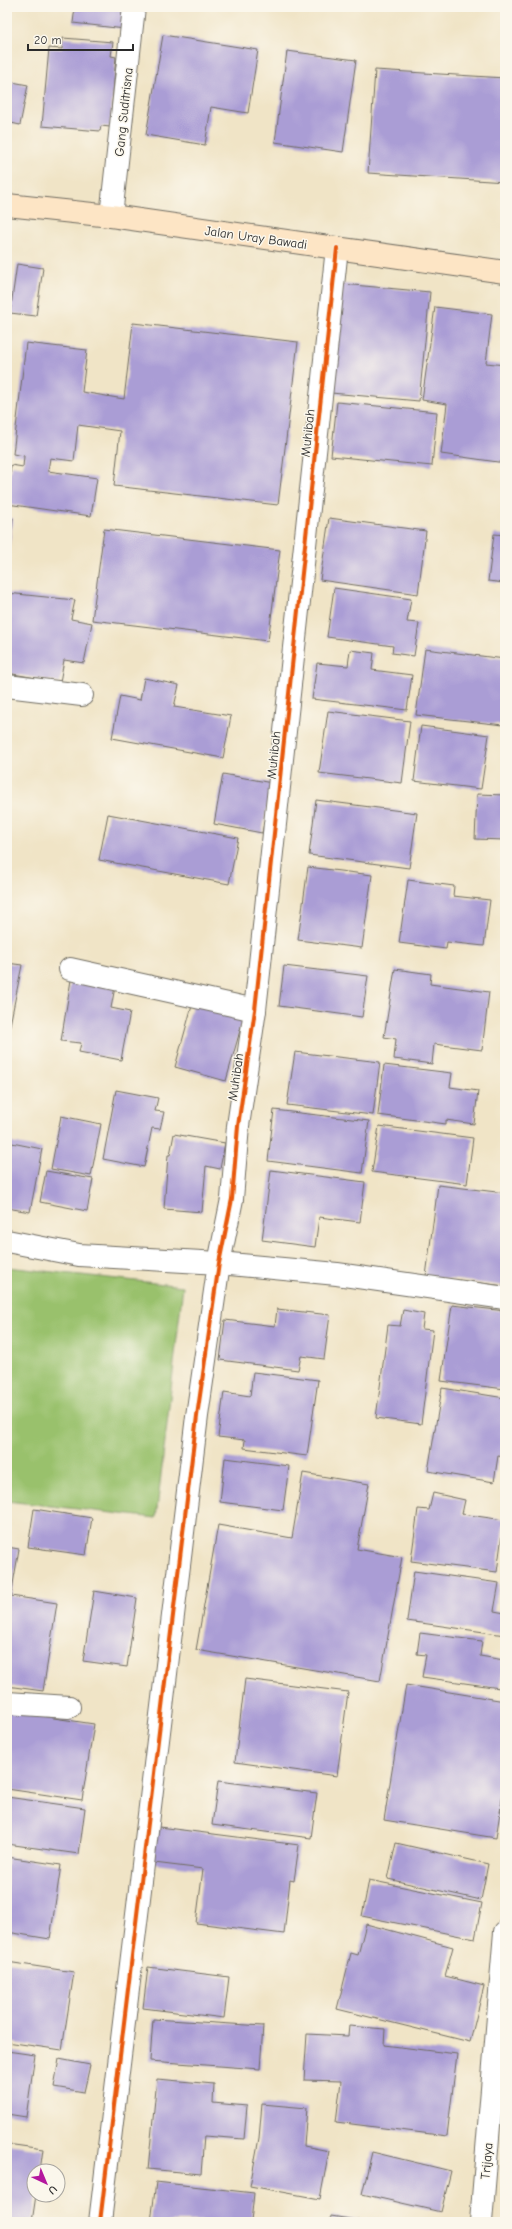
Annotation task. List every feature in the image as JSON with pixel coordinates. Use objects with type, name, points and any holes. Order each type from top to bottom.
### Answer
[{"type":"street","name":"Gang Suditrisna","points":[[111,216],[134,7]]},
{"type":"street","name":"Jalan Uray Bawadi","points":[[7,205],[111,216],[505,272]]},
{"type":"street","name":"Muhibah","points":[[100,2222],[197,1416],[219,1263],[232,1200],[238,1126],[255,1010],[337,248]]},
{"type":"street","points":[[7,686],[82,695]]},
{"type":"street","points":[[70,969],[255,1010]]},
{"type":"street","points":[[7,1240],[79,1255],[219,1263],[337,1274],[505,1298]]},
{"type":"street","points":[[7,1703],[69,1706]]},
{"type":"street","name":"Trijaya","points":[[481,2222],[505,1932]]},
{"type":"green space","points":[[7,1267],[183,1286],[156,1518],[7,1501]]},
{"type":"building","points":[[75,7],[128,7],[125,29],[73,23]]},
{"type":"building","points":[[163,35],[258,50],[248,113],[211,107],[205,145],[146,135]]},
{"type":"building","points":[[63,38],[113,42],[111,56],[116,57],[110,127],[101,126],[100,131],[42,126],[49,48],[62,49]]},
{"type":"building","points":[[287,51],[356,60],[343,152],[275,142]]},
{"type":"building","points":[[375,70],[505,78],[505,182],[368,173]]},
{"type":"building","points":[[7,81],[28,85],[20,125],[7,122]]},
{"type":"building","points":[[17,264],[43,268],[36,316],[10,313]]},
{"type":"building","points":[[342,284],[430,292],[419,401],[331,393]]},
{"type":"building","points":[[7,296],[10,296],[8,314],[7,314]]},
{"type":"building","points":[[435,307],[492,314],[486,363],[505,365],[505,463],[441,454],[447,404],[422,400]]},
{"type":"building","points":[[133,323],[298,342],[278,505],[114,486],[120,431],[78,425],[74,461],[50,458],[48,471],[97,478],[91,516],[7,504],[11,465],[23,467],[24,456],[13,454],[26,343],[87,350],[82,392],[124,399]]},
{"type":"building","points":[[337,402],[437,412],[432,466],[331,456]]},
{"type":"building","points":[[7,415],[11,416],[8,434],[7,434]]},
{"type":"building","points":[[7,518],[13,518],[8,557],[7,557]]},
{"type":"building","points":[[329,518],[426,531],[418,594],[320,580]]},
{"type":"building","points":[[104,529],[280,550],[268,641],[92,620]]},
{"type":"building","points":[[494,534],[505,535],[505,583],[488,581]]},
{"type":"building","points":[[334,588],[411,599],[407,622],[419,623],[414,656],[392,653],[393,646],[327,637]]},
{"type":"building","points":[[7,593],[75,600],[71,619],[92,623],[84,663],[64,660],[60,682],[7,673]]},
{"type":"building","points":[[425,649],[505,659],[505,708],[503,725],[416,715]]},
{"type":"building","points":[[350,650],[374,653],[372,670],[412,675],[407,710],[312,699],[317,663],[348,666]]},
{"type":"building","points":[[144,678],[179,685],[174,707],[231,716],[223,758],[112,738],[120,696],[140,700]]},
{"type":"building","points":[[328,711],[410,721],[402,783],[319,773]]},
{"type":"building","points":[[421,726],[489,735],[481,789],[414,781]]},
{"type":"building","points":[[223,774],[272,783],[262,833],[214,824]]},
{"type":"building","points":[[477,794],[505,795],[505,840],[475,839]]},
{"type":"building","points":[[316,800],[417,813],[409,868],[309,855]]},
{"type":"building","points":[[108,814],[238,838],[229,884],[99,860]]},
{"type":"building","points":[[308,867],[372,875],[362,948],[298,940]]},
{"type":"building","points":[[408,880],[454,886],[453,896],[490,900],[484,946],[447,942],[446,949],[399,943]]},
{"type":"building","points":[[7,963],[22,965],[9,1030],[7,1029]]},
{"type":"building","points":[[284,966],[368,976],[362,1017],[279,1006]]},
{"type":"building","points":[[395,969],[431,974],[430,984],[489,992],[482,1050],[434,1044],[432,1064],[394,1059],[396,1039],[384,1037]]},
{"type":"building","points":[[71,980],[115,987],[111,1008],[130,1012],[121,1060],[79,1052],[81,1043],[61,1041]]},
{"type":"building","points":[[193,1002],[244,1016],[226,1081],[175,1067]]},
{"type":"building","points":[[295,1052],[380,1062],[373,1115],[287,1105]]},
{"type":"building","points":[[384,1065],[452,1073],[450,1087],[478,1091],[474,1124],[446,1120],[446,1124],[378,1115]]},
{"type":"building","points":[[116,1090],[158,1098],[155,1111],[164,1112],[160,1129],[152,1128],[144,1167],[103,1159]]},
{"type":"building","points":[[274,1110],[369,1121],[362,1173],[268,1161]]},
{"type":"building","points":[[61,1116],[101,1124],[91,1176],[51,1169]]},
{"type":"building","points":[[379,1126],[473,1138],[467,1184],[372,1172]]},
{"type":"building","points":[[174,1134],[225,1143],[220,1169],[206,1166],[202,1212],[164,1209],[168,1155],[170,1155]]},
{"type":"building","points":[[7,1142],[42,1149],[30,1212],[7,1208]]},
{"type":"building","points":[[271,1170],[365,1182],[360,1222],[319,1217],[315,1247],[262,1240]]},
{"type":"building","points":[[46,1171],[93,1179],[87,1211],[40,1202]]},
{"type":"building","points":[[438,1185],[505,1193],[505,1286],[426,1276]]},
{"type":"building","points":[[452,1305],[505,1311],[505,1389],[441,1381]]},
{"type":"building","points":[[277,1309],[330,1315],[324,1359],[301,1356],[298,1370],[220,1360],[225,1320],[275,1326]]},
{"type":"building","points":[[403,1310],[424,1314],[422,1329],[433,1330],[421,1424],[376,1418],[388,1325],[400,1326]]},
{"type":"building","points":[[253,1372],[318,1380],[307,1456],[244,1448],[245,1440],[218,1437],[224,1392],[250,1396]]},
{"type":"building","points":[[442,1388],[505,1398],[505,1457],[498,1456],[494,1482],[428,1471]]},
{"type":"building","points":[[225,1458],[289,1466],[283,1510],[220,1502]]},
{"type":"building","points":[[303,1473],[369,1484],[357,1549],[402,1557],[380,1681],[196,1650],[218,1525],[292,1538]]},
{"type":"building","points":[[433,1493],[465,1500],[462,1514],[504,1520],[497,1572],[411,1561],[418,1509],[429,1510]]},
{"type":"building","points":[[34,1509],[92,1518],[86,1555],[28,1547]]},
{"type":"building","points":[[7,1547],[19,1549],[11,1596],[57,1603],[43,1691],[7,1686]]},
{"type":"building","points":[[414,1571],[499,1583],[494,1611],[505,1613],[505,1635],[407,1621]]},
{"type":"building","points":[[94,1591],[137,1598],[127,1667],[83,1661]]},
{"type":"building","points":[[420,1633],[482,1641],[480,1656],[504,1660],[500,1688],[422,1677],[426,1655],[417,1654]]},
{"type":"building","points":[[245,1679],[348,1692],[337,1776],[235,1762]]},
{"type":"building","points":[[406,1685],[505,1701],[505,1780],[496,1838],[384,1820]]},
{"type":"building","points":[[7,1711],[94,1724],[82,1800],[7,1789]]},
{"type":"building","points":[[218,1781],[317,1793],[311,1838],[212,1825]]},
{"type":"building","points":[[7,1797],[85,1808],[79,1854],[7,1844]]},
{"type":"building","points":[[151,1826],[299,1845],[294,1881],[290,1880],[284,1934],[196,1923],[203,1869],[146,1862]]},
{"type":"building","points":[[396,1843],[488,1864],[481,1900],[388,1879]]},
{"type":"building","points":[[7,1857],[61,1865],[50,1939],[7,1932]]},
{"type":"building","points":[[369,1880],[482,1903],[475,1939],[362,1916]]},
{"type":"building","points":[[366,1924],[453,1947],[445,1976],[484,1986],[470,2042],[337,2009],[351,1953],[358,1955]]},
{"type":"building","points":[[7,1962],[74,1972],[62,2050],[7,2042]]},
{"type":"building","points":[[148,1967],[229,1977],[224,2018],[143,2008]]},
{"type":"building","points":[[153,2019],[263,2026],[260,2069],[150,2061]]},
{"type":"building","points":[[349,2026],[385,2029],[384,2045],[457,2054],[447,2136],[336,2122],[341,2081],[304,2080],[307,2034],[348,2036]]},
{"type":"building","points":[[7,2051],[35,2055],[26,2117],[7,2114]]},
{"type":"building","points":[[59,2059],[90,2065],[84,2092],[54,2087]]},
{"type":"building","points":[[157,2079],[214,2084],[213,2103],[247,2106],[244,2139],[204,2136],[201,2174],[148,2169]]},
{"type":"building","points":[[262,2104],[307,2108],[304,2146],[329,2151],[320,2199],[250,2186],[259,2138]]},
{"type":"building","points":[[7,2144],[43,2149],[41,2163],[26,2163],[26,2203],[35,2203],[32,2222],[7,2222]]},
{"type":"building","points":[[372,2152],[451,2171],[441,2212],[362,2194]]},
{"type":"building","points":[[156,2182],[254,2193],[251,2222],[151,2222]]},
{"type":"building","points":[[331,2216],[363,2221],[363,2222],[330,2222]]},
{"type":"cycle path","points":[[100,2222],[197,1416],[219,1263],[232,1199],[238,1126],[255,1010],[337,248]]}]
